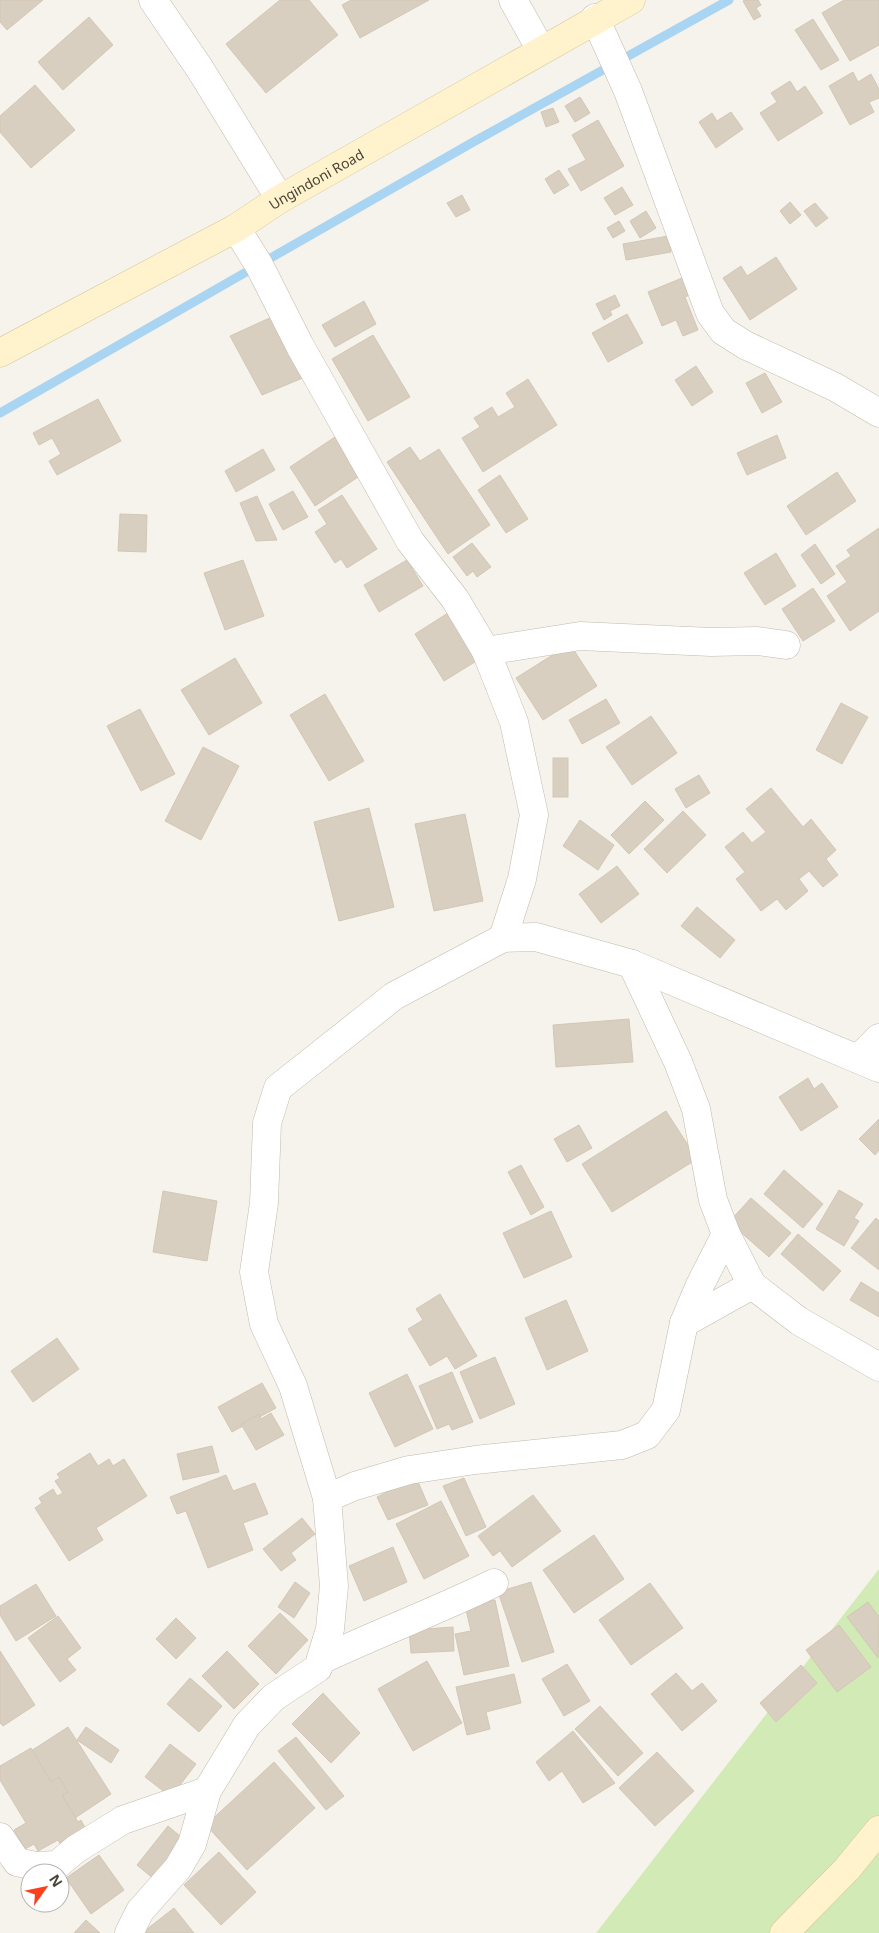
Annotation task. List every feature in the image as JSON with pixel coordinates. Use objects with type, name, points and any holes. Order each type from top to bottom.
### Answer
[{"type":"main road","name":"Ungindoni Road","points":[[0,353],[236,228],[280,199],[595,18],[630,0]]},
{"type":"main road","points":[[784,1933],[847,1869],[879,1830]]},
{"type":"street","points":[[153,0],[200,69],[280,199]]},
{"type":"street","points":[[513,0],[541,50]]},
{"type":"street","points":[[595,18],[628,91],[710,313],[723,331],[745,346],[827,383],[879,413]]},
{"type":"street","points":[[236,228],[259,265],[300,346],[410,541],[455,598],[486,651],[514,722],[534,815],[522,878],[503,938]]},
{"type":"street","points":[[486,651],[580,636],[711,642],[757,641],[786,644]]},
{"type":"street","points":[[130,1933],[140,1911],[178,1868],[192,1844],[207,1791],[247,1725],[274,1697],[318,1668],[330,1629],[334,1586],[327,1498],[293,1386],[264,1324],[254,1272],[264,1203],[267,1123],[278,1088],[394,996],[503,938],[536,937],[632,964],[868,1064],[879,1038]]},
{"type":"street","points":[[632,964],[678,1062],[696,1108],[714,1200],[726,1234],[752,1284],[799,1321],[879,1367]]},
{"type":"street","points":[[327,1498],[355,1486],[410,1470],[484,1459],[622,1445],[647,1435],[666,1410],[684,1323],[700,1285],[726,1234]]},
{"type":"street","points":[[684,1323],[752,1284]]},
{"type":"street","points":[[321,1660],[362,1641],[441,1610],[494,1584]]},
{"type":"street","points":[[0,1837],[17,1862],[34,1866],[57,1865],[76,1849],[123,1820],[207,1791]]},
{"type":"green space","points":[[879,1569],[879,1933],[596,1933]]},
{"type":"building","points":[[0,0],[43,0],[7,30],[0,22]]},
{"type":"building","points":[[280,0],[309,0],[338,35],[266,93],[226,44]]},
{"type":"building","points":[[351,0],[429,0],[360,38],[342,5]]},
{"type":"building","points":[[758,0],[761,5],[756,8],[761,16],[754,20],[743,1]]},
{"type":"building","points":[[844,0],[879,0],[879,45],[850,61],[822,13]]},
{"type":"building","points":[[89,17],[113,45],[63,90],[38,62]]},
{"type":"building","points":[[813,19],[839,60],[821,70],[795,30]]},
{"type":"building","points":[[853,72],[858,82],[871,74],[879,89],[879,98],[869,102],[874,112],[850,125],[829,86]]},
{"type":"building","points":[[790,81],[797,92],[805,86],[823,113],[778,141],[760,113],[777,102],[771,93]]},
{"type":"building","points":[[35,85],[75,130],[31,168],[0,132],[0,116]]},
{"type":"building","points":[[580,97],[590,113],[575,122],[565,106]]},
{"type":"building","points":[[553,108],[559,122],[546,127],[541,112]]},
{"type":"building","points":[[731,112],[743,129],[716,148],[699,122],[712,113],[717,121]]},
{"type":"building","points":[[598,120],[624,166],[581,191],[568,169],[586,160],[572,135]]},
{"type":"building","points":[[559,170],[569,185],[554,194],[545,179]]},
{"type":"building","points":[[622,187],[633,205],[615,215],[604,198]]},
{"type":"building","points":[[462,195],[470,210],[456,217],[447,203]]},
{"type":"building","points":[[790,202],[801,215],[790,224],[780,211]]},
{"type":"building","points":[[815,203],[828,218],[816,227],[804,211]]},
{"type":"building","points":[[646,211],[656,228],[640,238],[630,221]]},
{"type":"building","points":[[619,221],[625,231],[613,238],[607,228]]},
{"type":"building","points":[[668,236],[671,252],[626,260],[623,244]]},
{"type":"building","points":[[776,257],[797,289],[750,320],[723,278],[741,266],[747,276]]},
{"type":"building","points":[[687,276],[694,293],[685,297],[698,330],[683,336],[676,320],[662,326],[648,292]]},
{"type":"building","points":[[615,295],[620,306],[610,311],[612,315],[604,320],[596,304]]},
{"type":"building","points":[[364,301],[376,324],[335,347],[322,325]]},
{"type":"building","points":[[627,314],[643,343],[608,362],[592,333]]},
{"type":"building","points":[[274,316],[305,377],[262,395],[230,336]]},
{"type":"building","points":[[373,335],[410,397],[368,421],[332,359]]},
{"type":"building","points":[[696,366],[713,392],[692,406],[675,380]]},
{"type":"building","points":[[765,373],[782,402],[762,413],[746,383]]},
{"type":"building","points":[[528,379],[557,425],[483,472],[462,438],[480,427],[474,418],[492,407],[498,417],[515,407],[506,393]]},
{"type":"building","points":[[98,399],[121,441],[57,475],[49,461],[61,454],[52,438],[39,445],[33,433]]},
{"type":"building","points":[[338,435],[364,473],[315,506],[290,467]]},
{"type":"building","points":[[777,435],[786,458],[747,475],[737,453]]},
{"type":"building","points":[[410,447],[420,461],[439,449],[490,525],[448,554],[387,462]]},
{"type":"building","points":[[263,449],[275,470],[236,492],[225,471]]},
{"type":"building","points":[[837,472],[856,501],[806,535],[787,506]]},
{"type":"building","points":[[500,475],[528,519],[506,533],[478,490]]},
{"type":"building","points":[[293,491],[308,517],[283,530],[269,504]]},
{"type":"building","points":[[342,495],[377,549],[347,568],[341,559],[335,563],[315,532],[327,524],[318,510]]},
{"type":"building","points":[[257,496],[277,540],[256,541],[240,503]]},
{"type":"building","points":[[120,514],[147,515],[146,552],[118,551]]},
{"type":"building","points":[[879,528],[879,611],[850,631],[827,596],[847,582],[836,566],[851,556],[847,550]]},
{"type":"building","points":[[472,543],[491,567],[477,577],[473,571],[467,576],[453,557]]},
{"type":"building","points":[[815,544],[835,574],[821,584],[801,555]]},
{"type":"building","points":[[776,553],[796,586],[765,605],[744,573]]},
{"type":"building","points":[[243,560],[264,616],[225,630],[204,573]]},
{"type":"building","points":[[407,560],[423,586],[379,612],[364,585]]},
{"type":"building","points":[[813,588],[835,621],[803,641],[782,609]]},
{"type":"building","points":[[448,613],[478,660],[444,681],[415,634]]},
{"type":"building","points":[[570,644],[597,686],[543,720],[516,678]]},
{"type":"building","points":[[235,658],[262,703],[209,735],[181,690]]},
{"type":"building","points":[[325,694],[364,761],[329,781],[290,715]]},
{"type":"building","points":[[606,699],[620,723],[582,744],[569,720]]},
{"type":"building","points":[[841,703],[868,717],[842,764],[816,750]]},
{"type":"building","points":[[140,709],[175,774],[141,791],[107,726]]},
{"type":"building","points":[[651,716],[677,753],[632,785],[606,747]]},
{"type":"building","points":[[203,747],[239,766],[201,840],[165,821]]},
{"type":"building","points":[[553,758],[568,758],[568,797],[553,797]]},
{"type":"building","points":[[699,775],[710,793],[686,808],[675,789]]},
{"type":"building","points":[[771,788],[803,827],[811,819],[836,850],[826,859],[838,875],[823,887],[809,871],[799,879],[808,891],[786,910],[777,899],[761,911],[736,879],[745,872],[725,847],[743,832],[752,843],[766,832],[746,809]]},
{"type":"building","points":[[645,801],[664,820],[629,854],[611,835]]},
{"type":"building","points":[[369,808],[394,907],[339,921],[314,822]]},
{"type":"building","points":[[683,811],[706,835],[667,873],[644,849]]},
{"type":"building","points":[[465,814],[483,901],[434,911],[415,824]]},
{"type":"building","points":[[580,820],[614,845],[598,870],[563,846]]},
{"type":"building","points":[[617,866],[639,894],[601,923],[579,894]]},
{"type":"building","points":[[697,907],[735,940],[720,958],[681,926]]},
{"type":"building","points":[[629,1019],[633,1062],[556,1067],[553,1025]]},
{"type":"building","points":[[808,1078],[814,1089],[822,1083],[838,1107],[801,1131],[779,1097]]},
{"type":"building","points":[[666,1111],[697,1159],[612,1212],[582,1164]]},
{"type":"building","points":[[879,1119],[879,1150],[875,1155],[859,1139]]},
{"type":"building","points":[[579,1125],[592,1148],[567,1162],[554,1139]]},
{"type":"building","points":[[521,1165],[544,1207],[531,1215],[508,1172]]},
{"type":"building","points":[[784,1170],[823,1204],[803,1228],[764,1194]]},
{"type":"building","points":[[839,1190],[863,1204],[854,1218],[859,1221],[844,1246],[816,1229]]},
{"type":"building","points":[[163,1191],[217,1201],[207,1261],[153,1252]]},
{"type":"building","points":[[751,1198],[791,1233],[769,1257],[729,1222]]},
{"type":"building","points":[[551,1211],[572,1257],[524,1278],[503,1233]]},
{"type":"building","points":[[876,1218],[879,1221],[879,1270],[851,1248]]},
{"type":"building","points":[[798,1234],[841,1271],[823,1291],[781,1254]]},
{"type":"building","points":[[861,1282],[879,1293],[879,1317],[850,1300]]},
{"type":"building","points":[[440,1294],[477,1356],[455,1369],[447,1356],[430,1366],[408,1329],[423,1320],[416,1309]]},
{"type":"building","points":[[566,1300],[588,1351],[547,1370],[525,1318]]},
{"type":"building","points":[[57,1338],[79,1369],[33,1402],[11,1371]]},
{"type":"building","points":[[495,1357],[515,1404],[480,1419],[460,1372]]},
{"type":"building","points":[[452,1372],[473,1422],[452,1430],[449,1424],[437,1429],[419,1386]]},
{"type":"building","points":[[407,1374],[433,1429],[395,1447],[369,1393]]},
{"type":"building","points":[[262,1383],[276,1408],[232,1432],[218,1407]]},
{"type":"building","points":[[271,1413],[284,1435],[256,1450],[241,1424],[259,1414],[261,1419]]},
{"type":"building","points":[[212,1446],[219,1472],[183,1480],[177,1454]]},
{"type":"building","points":[[90,1453],[98,1466],[109,1459],[113,1466],[124,1459],[147,1496],[96,1528],[103,1540],[69,1561],[35,1508],[42,1503],[39,1498],[53,1489],[57,1496],[63,1493],[55,1481],[60,1478],[57,1474]]},
{"type":"building","points":[[226,1475],[233,1491],[255,1483],[268,1514],[243,1523],[253,1550],[208,1568],[186,1511],[177,1514],[170,1497]]},
{"type":"building","points":[[416,1477],[428,1505],[388,1520],[377,1497]]},
{"type":"building","points":[[464,1478],[486,1527],[466,1536],[443,1486]]},
{"type":"building","points":[[533,1495],[561,1531],[512,1567],[500,1551],[493,1556],[478,1536]]},
{"type":"building","points":[[441,1501],[469,1556],[424,1579],[396,1524]]},
{"type":"building","points":[[302,1518],[315,1534],[291,1553],[296,1560],[281,1571],[263,1549]]},
{"type":"building","points":[[594,1535],[624,1579],[574,1613],[543,1570]]},
{"type":"building","points":[[393,1547],[407,1582],[364,1601],[349,1566]]},
{"type":"building","points":[[295,1582],[310,1593],[294,1618],[278,1607]]},
{"type":"building","points":[[531,1582],[554,1652],[522,1662],[498,1592]]},
{"type":"building","points":[[650,1583],[683,1628],[631,1665],[599,1620]]},
{"type":"building","points":[[36,1584],[56,1616],[16,1641],[0,1615],[0,1606]]},
{"type":"building","points":[[495,1600],[509,1666],[464,1675],[455,1634],[471,1631],[465,1606]]},
{"type":"building","points":[[868,1602],[879,1617],[878,1658],[847,1617]]},
{"type":"building","points":[[280,1613],[308,1640],[276,1674],[248,1646]]},
{"type":"building","points":[[58,1616],[81,1648],[67,1659],[76,1670],[60,1682],[28,1638]]},
{"type":"building","points":[[176,1618],[196,1638],[176,1659],[156,1639]]},
{"type":"building","points":[[839,1625],[871,1667],[837,1692],[806,1650]]},
{"type":"building","points":[[453,1627],[454,1651],[411,1653],[409,1630]]},
{"type":"building","points":[[0,1651],[35,1705],[3,1726],[0,1723]]},
{"type":"building","points":[[227,1651],[259,1684],[234,1709],[202,1676]]},
{"type":"building","points":[[427,1661],[462,1723],[413,1751],[378,1689]]},
{"type":"building","points":[[567,1664],[590,1701],[564,1716],[542,1679]]},
{"type":"building","points":[[801,1665],[817,1683],[776,1722],[760,1703]]},
{"type":"building","points":[[676,1673],[692,1691],[702,1683],[717,1701],[682,1731],[651,1694]]},
{"type":"building","points":[[514,1674],[521,1703],[486,1712],[490,1729],[467,1735],[456,1687]]},
{"type":"building","points":[[190,1678],[222,1706],[199,1732],[167,1704]]},
{"type":"building","points":[[323,1693],[360,1733],[331,1763],[292,1724]]},
{"type":"building","points":[[600,1706],[643,1753],[618,1776],[575,1729]]},
{"type":"building","points":[[68,1727],[111,1794],[75,1818],[31,1751]]},
{"type":"building","points":[[86,1727],[119,1750],[111,1763],[77,1740]]},
{"type":"building","points":[[573,1731],[615,1783],[583,1803],[562,1771],[549,1781],[536,1762]]},
{"type":"building","points":[[296,1737],[344,1796],[326,1810],[278,1751]]},
{"type":"building","points":[[170,1744],[196,1764],[171,1797],[145,1777]]},
{"type":"building","points":[[31,1748],[51,1782],[59,1777],[68,1792],[62,1795],[78,1822],[81,1820],[89,1835],[64,1850],[58,1840],[38,1851],[34,1844],[25,1849],[14,1830],[26,1823],[0,1780],[0,1766]]},
{"type":"building","points":[[657,1752],[694,1791],[655,1826],[619,1788]]},
{"type":"building","points":[[274,1762],[315,1808],[247,1870],[206,1825]]},
{"type":"building","points":[[168,1826],[186,1841],[155,1880],[137,1865]]},
{"type":"building","points":[[219,1852],[256,1892],[221,1925],[184,1885]]},
{"type":"building","points":[[99,1855],[124,1890],[91,1914],[70,1884],[70,1875]]},
{"type":"building","points":[[174,1908],[194,1933],[142,1933]]},
{"type":"building","points":[[86,1920],[100,1933],[74,1933]]},
{"type":"waterway","points":[[0,413],[475,141],[729,0]]}]
